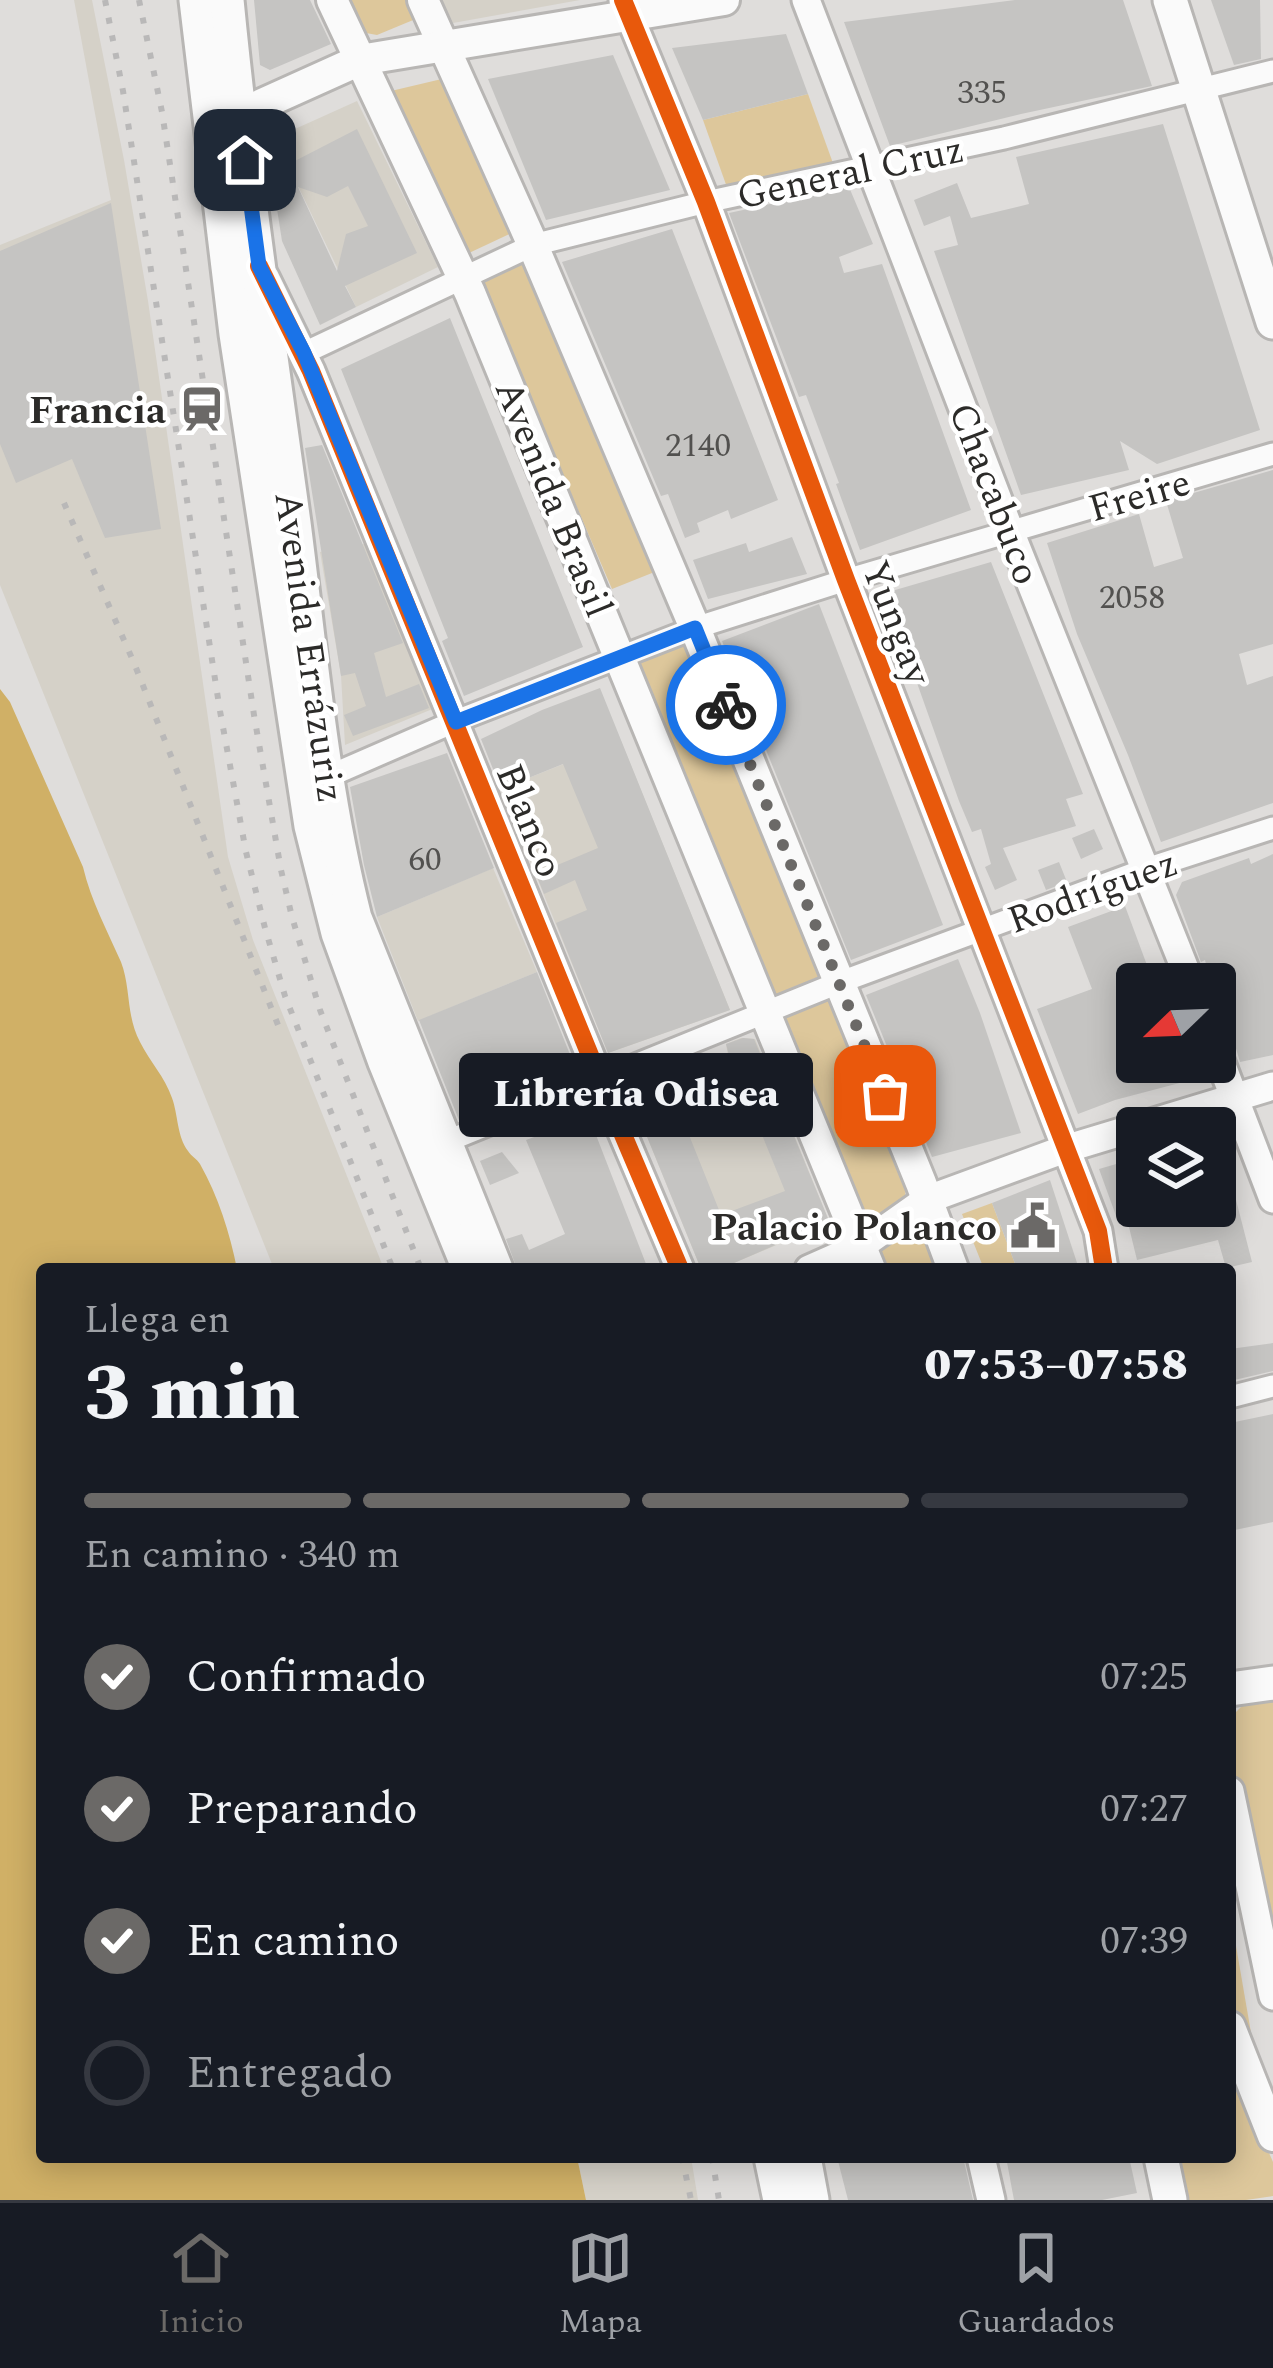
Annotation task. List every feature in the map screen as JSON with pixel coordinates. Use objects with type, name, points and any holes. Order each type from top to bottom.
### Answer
[{"type":"main road","name":"Avenida Errázuriz","points":[[196,0],[259,266],[327,777],[355,918],[494,1263]]},
{"type":"main road","name":"Avenida Errázuriz","points":[[227,0],[226,121],[236,334],[304,789],[333,918],[467,1263]]},
{"type":"main road","name":"Avenida Brasil","points":[[332,0],[464,278],[866,1258]]},
{"type":"main road","name":"Avenida Brasil","points":[[423,0],[695,628],[950,1263]]},
{"type":"main road","points":[[226,121],[360,60],[627,8],[724,0]]},
{"type":"main road","points":[[1170,0],[1273,322]]},
{"type":"main road","points":[[1236,1688],[1273,1683]]},
{"type":"main road","points":[[1236,2042],[1273,2135]]},
{"type":"main road","points":[[772,2163],[780,2200]]},
{"type":"main road","points":[[805,2163],[812,2200]]},
{"type":"main road","points":[[1162,2163],[1170,2200]]},
{"type":"street","name":"Chacabuco","points":[[806,0],[1183,963]]},
{"type":"street","name":"Yungay","points":[[627,8],[706,202],[1098,1231],[1103,1263]]},
{"type":"street","name":"General Cruz","points":[[304,353],[533,245],[706,202],[1004,139],[1273,71]]},
{"type":"street","name":"Blanco","points":[[259,266],[304,353],[677,1263]]},
{"type":"street","name":"Freire","points":[[327,777],[695,628],[1273,454]]},
{"type":"street","name":"Rodríguez","points":[[445,1142],[838,983],[1146,869],[1273,828]]},
{"type":"street","points":[[1229,1083],[1273,1199]]},
{"type":"street","points":[[866,1258],[926,1200],[1065,1150],[1273,1086]]},
{"type":"street","points":[[1236,1395],[1273,1386]]},
{"type":"street","points":[[1236,1814],[1268,1934],[1273,1996]]},
{"type":"street","points":[[982,2163],[991,2200]]},
{"type":"shaded area","points":[[74,0],[92,0],[124,160],[228,857],[253,940],[382,1263],[272,1263],[0,585],[0,245],[111,200]]},
{"type":"shaded area","points":[[349,0],[410,0],[418,18],[377,35],[366,33]]},
{"type":"shaded area","points":[[442,0],[580,0],[453,23]]},
{"type":"shaded area","points":[[446,78],[514,232],[469,253],[391,91]]},
{"type":"shaded area","points":[[808,94],[834,166],[729,193],[703,120]]},
{"type":"shaded area","points":[[357,101],[438,267],[356,307],[275,138]]},
{"type":"shaded area","points":[[528,261],[657,571],[612,589],[481,284]]},
{"type":"shaded area","points":[[368,543],[435,708],[345,745],[341,675],[320,552]]},
{"type":"shaded area","points":[[679,643],[688,647],[820,970],[818,977],[775,995],[764,989],[637,667],[642,658]]},
{"type":"shaded area","points":[[0,689],[83,867],[121,962],[136,1032],[169,1090],[184,1145],[212,1189],[236,1263],[36,1263],[36,2163],[578,2163],[586,2200],[0,2200]]},
{"type":"shaded area","points":[[621,741],[730,1010],[608,1053],[501,789]]},
{"type":"shaded area","points":[[493,868],[537,972],[418,1021],[377,917]]},
{"type":"shaded area","points":[[827,997],[833,1001],[906,1189],[905,1196],[865,1225],[781,1016]]},
{"type":"shaded area","points":[[755,1039],[829,1221],[826,1230],[803,1239],[800,1235],[734,1263],[699,1263],[630,1095],[728,1055],[726,1044]]},
{"type":"shaded area","points":[[992,1203],[1015,1263],[982,1263],[962,1214]]},
{"type":"shaded area","points":[[913,1221],[919,1225],[934,1263],[877,1263],[874,1246]]},
{"type":"shaded area","points":[[1273,1700],[1273,1920],[1266,1910],[1236,1784],[1236,1712],[1243,1705]]},
{"type":"shaded area","points":[[1236,1946],[1259,2079],[1236,2020]]},
{"type":"shaded area","points":[[1236,2077],[1273,2162],[1273,2196],[1179,2200],[1170,2163],[1236,2163]]},
{"type":"shaded area","points":[[578,2163],[692,2163],[698,2200],[586,2200]]},
{"type":"building","points":[[254,0],[310,0],[331,44],[270,70],[260,65]]},
{"type":"building","points":[[1015,0],[1123,0],[1152,86],[890,146],[844,22]]},
{"type":"building","points":[[1211,0],[1260,0],[1261,59],[1234,65]]},
{"type":"building","points":[[786,34],[808,94],[703,120],[672,48]]},
{"type":"building","points":[[613,55],[670,190],[546,220],[488,79]]},
{"type":"building","points":[[268,123],[287,165],[357,129],[417,253],[345,286],[356,307],[320,325],[282,241],[264,125]],"holes":[[[348,186],[368,226],[346,234],[337,271],[298,187],[327,197]]]},
{"type":"building","points":[[1163,124],[1260,430],[1157,464],[1120,441],[1129,470],[1021,495],[934,251],[958,245],[950,216],[924,226],[914,200],[957,183],[971,218],[1029,204],[1016,157]]},
{"type":"building","points":[[849,187],[873,244],[839,257],[844,273],[882,264],[971,510],[860,550],[806,395],[799,397],[729,213]]},
{"type":"building","points":[[111,203],[161,529],[105,538],[72,459],[16,483],[0,444],[0,251]]},
{"type":"building","points":[[672,229],[778,500],[731,519],[728,510],[697,523],[700,532],[685,538],[668,494],[661,496],[562,262]]},
{"type":"building","points":[[450,318],[583,647],[464,696],[442,641],[448,638],[341,369]]},
{"type":"building","points":[[322,445],[403,643],[374,653],[386,697],[419,684],[429,708],[353,736],[344,715],[366,706],[355,673],[341,676],[305,448]]},
{"type":"building","points":[[1273,470],[1273,644],[1239,654],[1247,685],[1273,676],[1273,803],[1161,842],[1077,634],[1047,543],[1139,514],[1154,567],[1183,558],[1166,501]]},
{"type":"building","points":[[792,537],[807,574],[708,599],[693,560],[746,543],[749,552]]},
{"type":"building","points":[[991,562],[1083,794],[1066,799],[1076,826],[1003,848],[1017,880],[995,890],[985,867],[991,864],[981,829],[972,832],[959,801],[885,593]]},
{"type":"building","points":[[819,604],[943,925],[851,960],[722,641]]},
{"type":"building","points":[[600,688],[730,1010],[608,1053],[556,923],[587,910],[575,880],[544,894],[536,874],[598,848],[563,764],[501,789],[481,739]]},
{"type":"building","points":[[447,753],[494,868],[377,917],[350,787]]},
{"type":"building","points":[[1094,829],[1103,849],[1081,859],[1072,838]]},
{"type":"building","points":[[1273,854],[1273,1055],[1240,1062],[1236,963],[1201,962],[1176,895],[1182,882],[1249,858],[1251,864]]},
{"type":"building","points":[[1059,862],[1067,882],[1046,890],[1038,870]]},
{"type":"building","points":[[1125,906],[1146,963],[1116,963],[1116,1083],[1180,1083],[1078,1114],[1037,1009],[1092,989],[1068,927]]},
{"type":"building","points":[[958,959],[1021,1133],[932,1157],[866,995]]},
{"type":"building","points":[[537,972],[577,1072],[459,1120],[419,1020]]},
{"type":"building","points":[[754,1039],[829,1221],[826,1230],[803,1239],[801,1234],[734,1263],[699,1263],[630,1095],[729,1055],[726,1044]],"holes":[[[739,1079],[785,1191],[721,1215],[677,1105]]]},
{"type":"building","points":[[589,1117],[646,1263],[515,1263],[506,1239],[522,1234],[529,1250],[565,1234],[526,1140]]},
{"type":"building","points":[[502,1152],[519,1173],[490,1185],[480,1161]]},
{"type":"building","points":[[1116,1164],[1116,1216],[1099,1169]]},
{"type":"building","name":"Palacio Polanco","points":[[1050,1180],[1077,1263],[1015,1263],[992,1203]]},
{"type":"building","points":[[1236,1200],[1252,1262],[1225,1263],[1218,1240],[1137,1260],[1129,1227],[1236,1227]]},
{"type":"building","points":[[1273,1343],[1273,1371],[1236,1380],[1236,1348]]},
{"type":"building","points":[[1273,1414],[1273,1522],[1236,1530],[1236,1422]]},
{"type":"building","points":[[839,2163],[964,2163],[973,2200],[848,2200]]},
{"type":"building","points":[[1007,2163],[1130,2163],[1137,2193],[1102,2200],[1014,2200]]},
{"type":"railway","points":[[105,0],[246,852],[285,996],[391,1263]]},
{"type":"railway","points":[[139,0],[162,112],[281,870],[320,1010],[419,1263]]},
{"type":"railway","points":[[64,503],[134,663],[280,1030]]},
{"type":"railway","points":[[683,2163],[691,2200]]},
{"type":"railway","points":[[713,2163],[719,2200]]},
{"type":"cycle path","points":[[623,0],[706,202],[846,580],[1098,1231],[1103,1263]]},
{"type":"cycle path","points":[[259,266],[311,371],[677,1263]]},
{"type":"way so far","points":[[726,705],[885,1096]]},
{"type":"place","name":"Francia","points":[[202,409]]},
{"type":"place","name":"Librería Odisea","points":[[885,1096]]},
{"type":"place","name":"Palacio Polanco","points":[[1033,1226]]},
{"type":"route","points":[[245,160],[259,266],[304,353],[456,722],[695,628],[726,705]]}]
